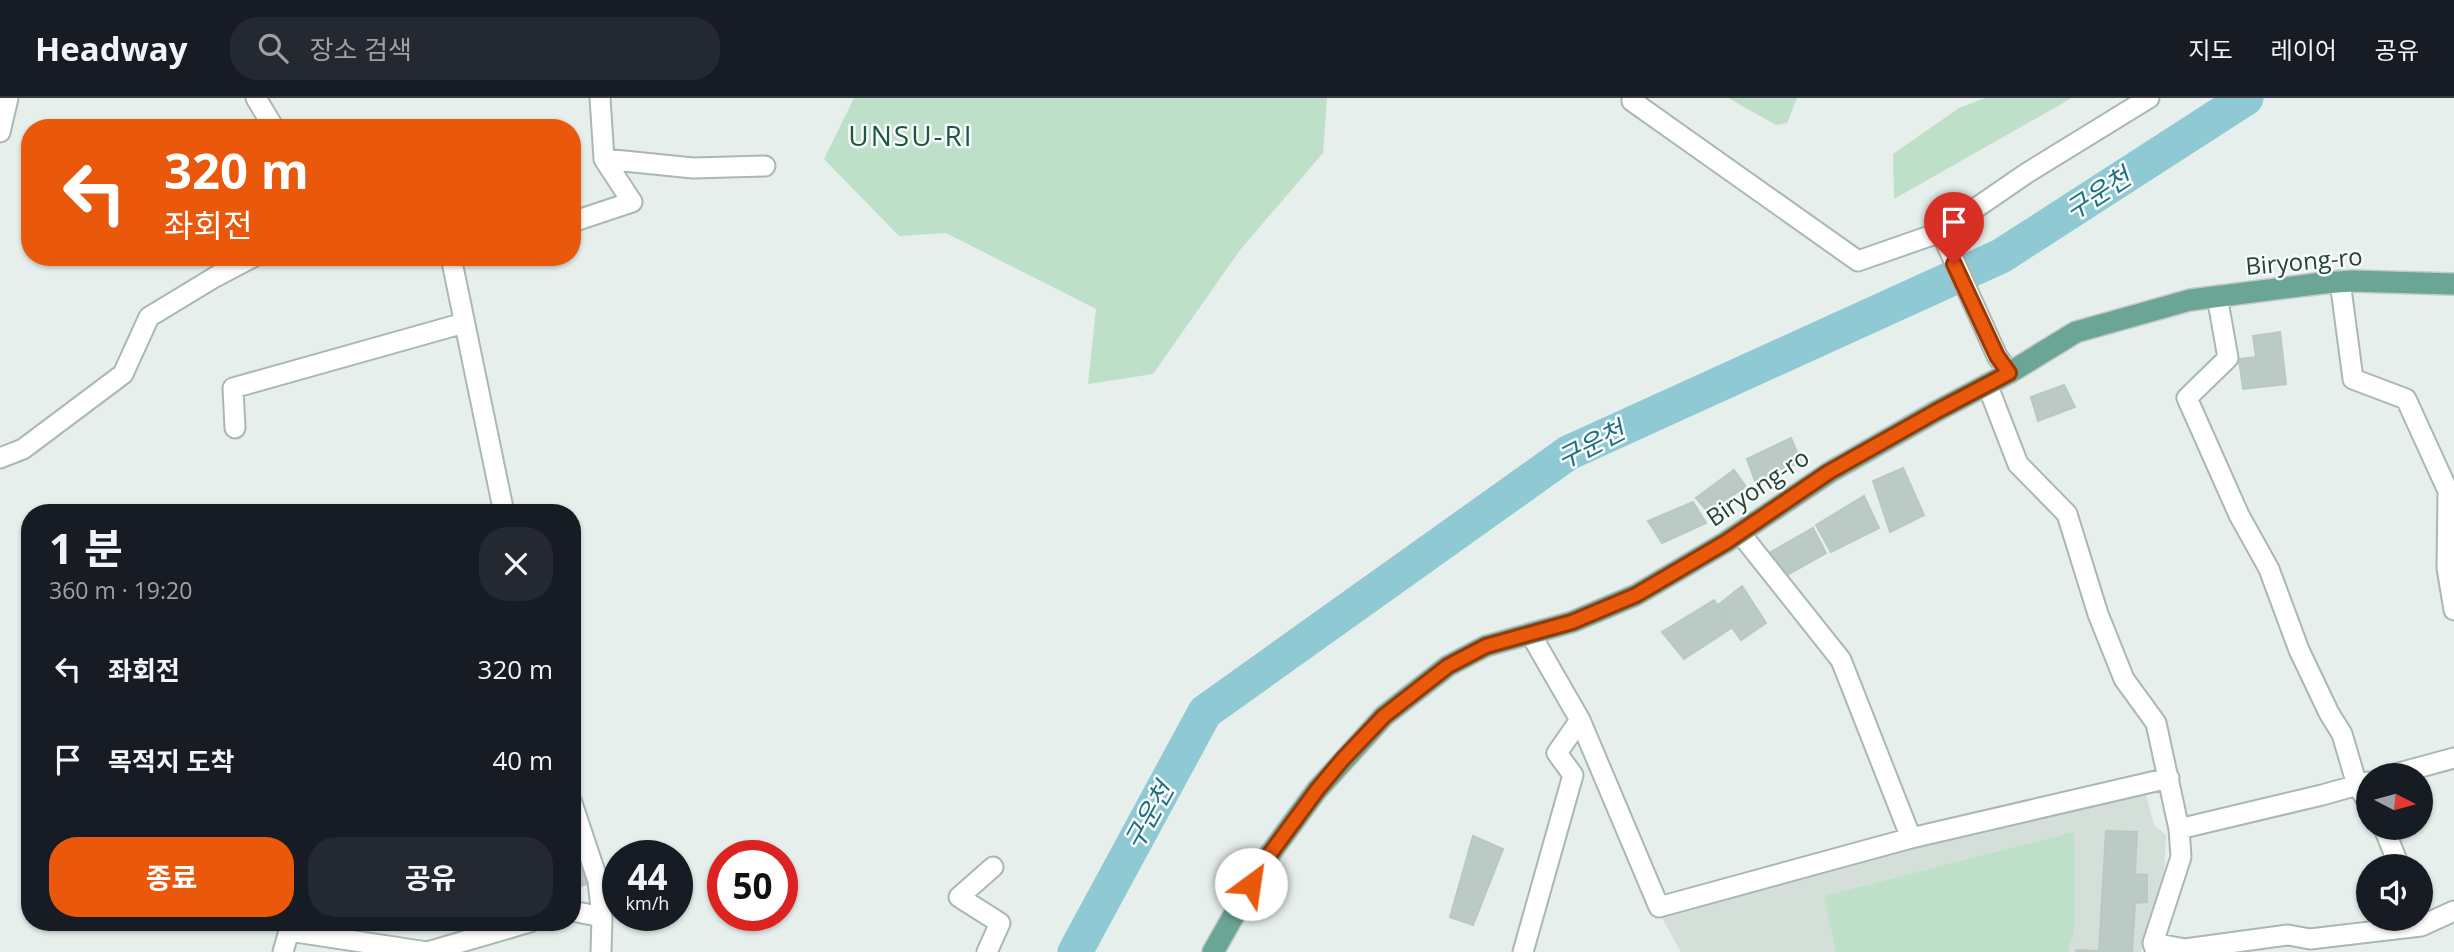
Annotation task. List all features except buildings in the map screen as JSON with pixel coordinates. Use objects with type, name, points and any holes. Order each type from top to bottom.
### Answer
[{"type":"main road","name":"Biryong-ro","points":[[1213,952],[1264,862],[1317,790],[1384,716],[1448,666],[1486,646],[1572,622],[1636,595],[1740,533],[1829,472],[1987,384],[2003,365],[2076,332],[2179,303],[2217,296],[2340,281],[2454,284]]},
{"type":"street","points":[[0,132],[8,98]]},
{"type":"street","points":[[256,98],[269,119]]},
{"type":"street","points":[[581,219],[632,202],[604,159],[600,98]]},
{"type":"street","points":[[1632,98],[1632,101],[1858,261],[1942,237],[2027,173],[2149,98]]},
{"type":"street","points":[[604,159],[693,168],[765,166]]},
{"type":"street","points":[[1942,237],[2003,365]]},
{"type":"street","points":[[0,458],[23,449],[123,374],[149,317],[236,266]]},
{"type":"street","points":[[453,266],[502,504]]},
{"type":"street","points":[[2340,281],[2353,379],[2406,399],[2451,493],[2447,568],[2454,610]]},
{"type":"street","points":[[2217,296],[2228,358],[2187,398],[2239,515],[2269,569],[2305,663],[2342,734],[2356,768]]},
{"type":"street","points":[[235,428],[233,388],[464,323]]},
{"type":"street","points":[[1987,384],[2018,464],[2067,514],[2098,614],[2124,680],[2157,723],[2179,829],[2181,857],[2155,948],[2185,949],[2288,935],[2310,939],[2362,931]]},
{"type":"street","points":[[1740,533],[1841,660],[1910,838]]},
{"type":"street","points":[[1530,633],[1580,720],[1658,907],[1910,838],[2169,778]]},
{"type":"street","points":[[1523,952],[1573,775],[1557,753],[1580,720]]},
{"type":"street","points":[[2433,764],[2454,758]]},
{"type":"street","points":[[2179,829],[2356,785]]},
{"type":"street","points":[[581,831],[597,881],[602,917],[601,952]]},
{"type":"street","points":[[986,952],[1000,923],[959,897],[993,867]]},
{"type":"street","points":[[2433,918],[2454,911]]},
{"type":"street","points":[[581,913],[602,917]]},
{"type":"street","points":[[283,952],[288,931]]},
{"type":"street","points":[[311,931],[427,952],[499,931]]},
{"type":"shaded area","points":[[2146,794],[2154,825],[2166,835],[2164,881],[2141,952],[1681,952],[1662,918],[1661,904]]},
{"type":"green space","points":[[854,98],[1327,98],[1323,153],[1240,250],[1153,374],[1088,384],[1096,309],[946,233],[899,236],[824,159]]},
{"type":"green space","points":[[1728,98],[1797,98],[1787,123],[1776,125]]},
{"type":"green space","points":[[1985,98],[2072,98],[1894,199],[1893,154],[1959,108]]},
{"type":"green space","points":[[2074,832],[2074,931],[2068,952],[1836,952],[1824,896]]},
{"type":"waterway","name":"구운천","points":[[1075,952],[1205,712],[1568,453],[2001,256],[2246,98]]},
{"type":"district","name":"UNSU-RI","points":[[911,136]]},
{"type":"route","points":[[1251,884],[1264,862],[1343,759],[1384,716],[1448,666],[1486,646],[1572,622],[1636,595],[1726,542],[1829,472],[2009,373],[1997,356],[1954,264]]}]
